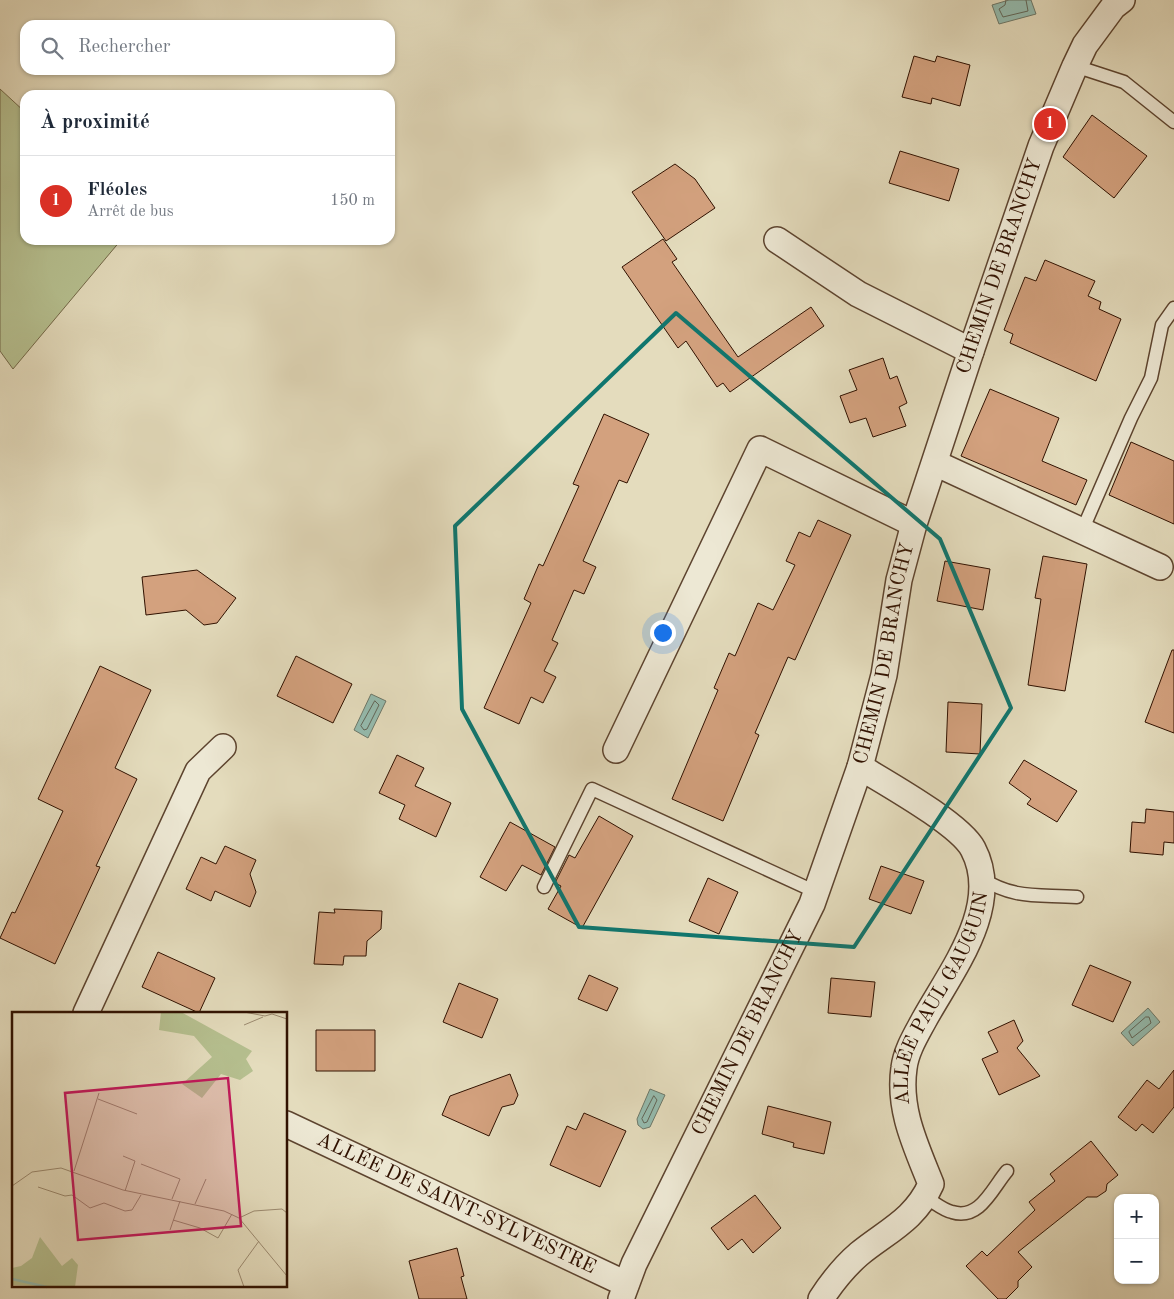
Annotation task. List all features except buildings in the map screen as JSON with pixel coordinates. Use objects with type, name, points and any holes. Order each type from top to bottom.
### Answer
[{"type":"street","name":"CHEMIN DE BRANCHY","points":[[624,1292],[634,1264],[808,913],[816,892],[860,767],[884,675],[899,580],[914,524],[971,351],[1041,146],[1075,66],[1086,45],[1114,2]]},
{"type":"street","points":[[777,240],[858,294],[971,351]]},
{"type":"street","points":[[616,750],[760,449],[914,524]]},
{"type":"street","points":[[935,463],[1160,566]]},
{"type":"street","points":[[86,1012],[198,771],[223,747]]},
{"type":"street","name":"ALLÉE PAUL GAUGUIN","points":[[860,767],[946,821],[972,848],[981,878],[980,910],[969,939],[912,1042],[904,1066],[905,1115],[931,1184],[925,1197]]},
{"type":"street","name":"ALLÉE DE SAINT-SYLVESTRE","points":[[288,1125],[624,1292]]},
{"type":"street","points":[[821,1299],[834,1279],[858,1255],[916,1211],[925,1197]]},
{"type":"lane","points":[[1075,66],[1124,82],[1174,122]]},
{"type":"lane","points":[[1082,531],[1131,418],[1151,378],[1162,325],[1174,308]]},
{"type":"lane","points":[[544,887],[592,789],[816,892]]},
{"type":"lane","points":[[981,878],[999,890],[1023,895],[1077,898]]},
{"type":"lane","points":[[925,1197],[953,1213],[969,1212],[978,1209],[1007,1171]]},
{"type":"highlighted area","points":[[676,313],[940,539],[1011,708],[854,947],[579,927],[462,709],[455,526]]},
{"type":"green space","points":[[0,89],[20,107],[20,245],[117,245],[13,369],[0,351]]},
{"type":"water","points":[[1009,0],[1031,0],[1036,14],[999,24],[992,5]]},
{"type":"water","points":[[371,694],[386,701],[368,738],[354,730]]},
{"type":"water","points":[[1148,1008],[1160,1022],[1133,1046],[1121,1033]]},
{"type":"water","points":[[650,1089],[665,1095],[650,1127],[643,1129],[638,1125],[637,1119]]},
{"type":"place","name":"Fléoles","points":[[1050,124]]}]
